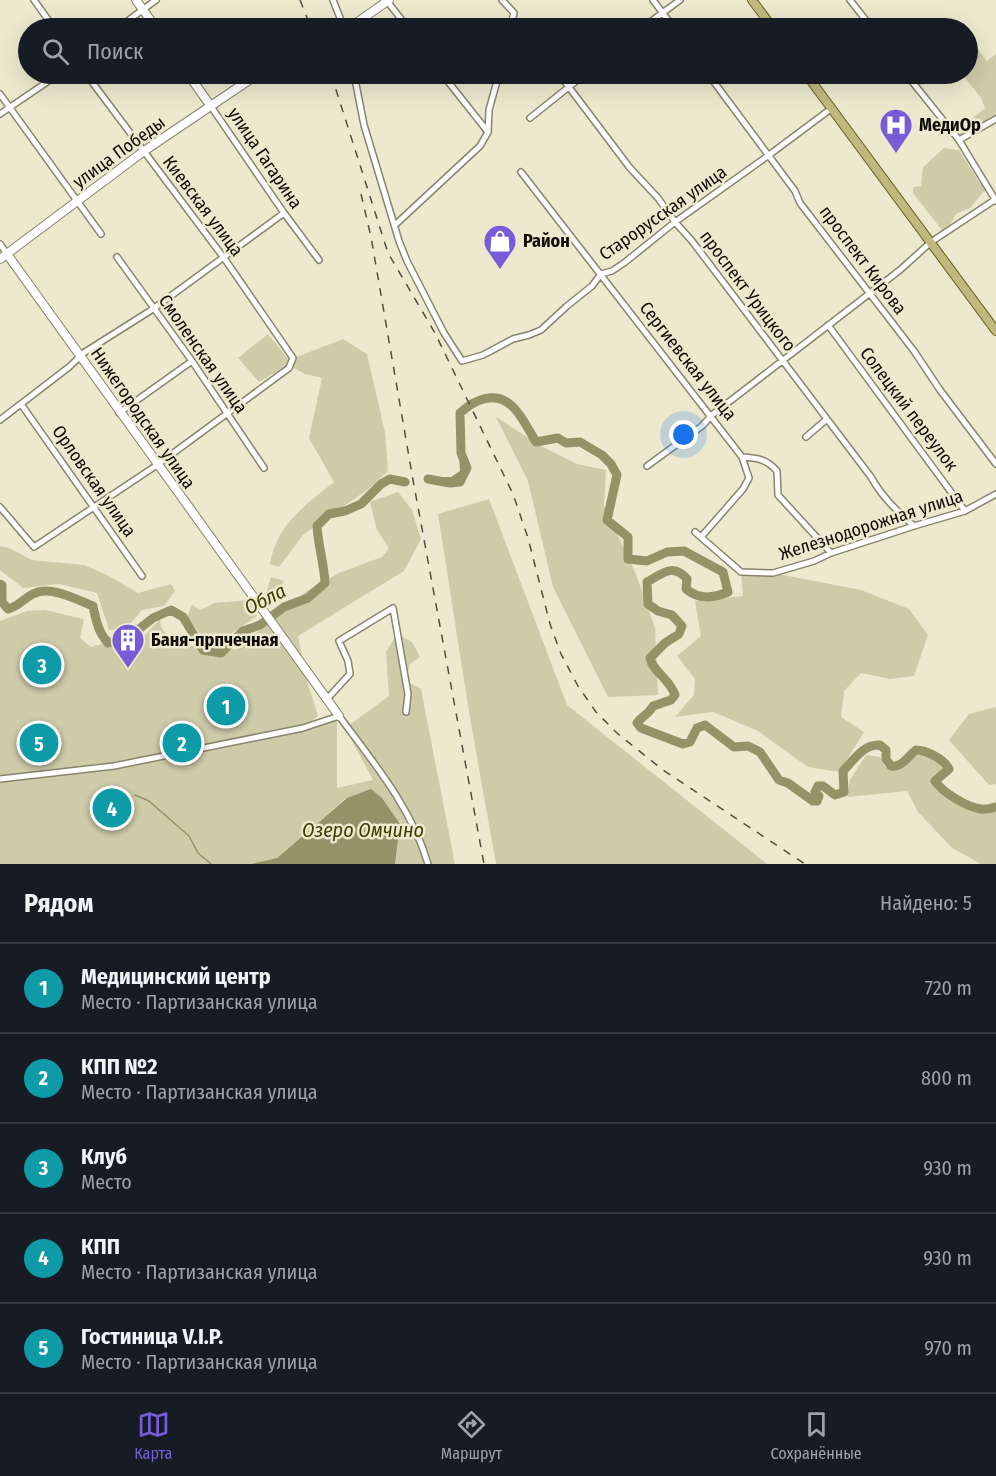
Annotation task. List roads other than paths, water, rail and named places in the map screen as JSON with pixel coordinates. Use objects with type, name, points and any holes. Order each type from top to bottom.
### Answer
[{"type":"main road","points":[[752,0],[766,18]]},
{"type":"main road","points":[[814,84],[996,331]]},
{"type":"street","points":[[34,0],[47,18]]},
{"type":"street","points":[[136,0],[149,18]]},
{"type":"street","points":[[131,18],[156,0]]},
{"type":"street","points":[[333,0],[340,18]]},
{"type":"street","points":[[502,0],[514,13],[513,18]]},
{"type":"street","points":[[653,0],[666,18]]},
{"type":"street","points":[[654,18],[680,0]]},
{"type":"street","points":[[850,0],[864,18]]},
{"type":"street","points":[[363,18],[388,1],[401,18]]},
{"type":"street","points":[[0,114],[44,84]]},
{"type":"street","name":"Киевская улица","points":[[94,84],[224,258],[293,358],[289,368],[228,413]]},
{"type":"street","name":"улица Гагарина","points":[[195,84],[319,260]]},
{"type":"street","name":"улица Победы","points":[[3,256],[144,151],[243,84]]},
{"type":"street","points":[[356,84],[364,125],[395,225],[480,146],[488,132],[489,110],[496,84]]},
{"type":"street","points":[[450,84],[488,132]]},
{"type":"street","points":[[530,118],[571,84]]},
{"type":"street","name":"проспект Кирова","points":[[716,84],[795,191],[800,203],[914,351],[939,390],[996,464]]},
{"type":"street","points":[[647,466],[702,426],[782,360],[900,270],[931,242],[996,200],[959,140],[914,84]]},
{"type":"street","name":"проспект Урицкого","points":[[568,86],[630,168],[658,198],[692,241],[871,477],[879,492],[914,526]]},
{"type":"street","points":[[0,94],[101,234]]},
{"type":"street","name":"Старорусская улица","points":[[395,225],[407,261],[444,333],[462,361],[483,356],[513,339],[541,330],[592,286],[601,274],[618,267],[675,222],[832,108]]},
{"type":"street","points":[[959,140],[996,119]]},
{"type":"street","name":"Сергиевская улица","points":[[520,172],[742,457]]},
{"type":"street","points":[[0,420],[69,368],[80,356],[153,309],[284,213]]},
{"type":"street","name":"Нижегородская улица","points":[[0,244],[3,256],[80,356],[327,699]]},
{"type":"street","name":"Смоленская улица","points":[[117,257],[192,361],[264,468]]},
{"type":"street","name":"Солецкий переулок","points":[[828,326],[965,512]]},
{"type":"street","points":[[120,413],[192,361]]},
{"type":"street","name":"Орловская улица","points":[[21,404],[142,576]]},
{"type":"street","points":[[0,507],[34,547],[157,465],[228,413]]},
{"type":"street","points":[[806,437],[827,419]]},
{"type":"street","points":[[701,537],[743,489],[749,478],[742,457],[759,458],[767,461],[777,471],[778,495],[831,553]]},
{"type":"street","name":"Железнодорожная улица","points":[[695,532],[741,572],[773,573],[914,526],[965,512],[996,494]]},
{"type":"street","points":[[406,712],[408,694],[393,608],[339,641],[348,661],[350,674],[327,699],[404,809],[417,834],[428,864]]},
{"type":"street","points":[[0,779],[114,766],[303,728],[339,716]]},
{"type":"water","points":[[456,410],[460,413],[461,453],[467,468],[460,482],[450,483],[428,479],[429,477],[451,477],[460,471]]},
{"type":"water","name":"Озеро Омчино","points":[[371,789],[382,798],[400,824],[395,864],[251,864],[277,858],[347,798]]},
{"type":"waterway","name":"Обла","points":[[428,479],[450,483],[460,482],[467,468],[461,453],[460,413],[478,401],[499,399],[516,410],[536,442],[558,438],[566,443],[580,442],[602,455],[611,464],[617,475],[607,520],[628,537],[628,559],[647,561],[667,552],[684,551],[723,572],[728,592],[712,597],[691,593],[686,589],[687,579],[677,571],[668,571],[647,582],[648,604],[658,611],[672,615],[682,626],[679,634],[665,643],[650,658],[675,695],[671,700],[653,706],[637,723],[641,728],[683,744],[690,742],[697,728],[705,725],[734,747],[748,746],[760,752],[779,780],[788,783],[813,801],[817,801],[819,796],[815,792],[818,786],[823,786],[835,795],[844,792],[843,771],[869,747],[880,745],[886,750],[886,759],[891,766],[898,765],[916,750],[920,750],[947,765],[949,769],[935,781],[949,795],[975,808],[996,807]]},
{"type":"waterway","name":"Обла","points":[[0,584],[2,585],[2,602],[8,609],[15,607],[33,594],[47,591],[63,594],[93,606],[96,621],[108,643],[129,637],[153,618],[171,610],[183,617],[203,650],[221,653],[243,631],[260,625],[284,607],[308,598],[325,583],[317,526],[329,514],[345,511],[361,504],[381,484],[390,479],[405,482]]},
{"type":"waterway","points":[[135,795],[149,801],[189,836],[198,853],[211,864]]},
{"type":"railway","points":[[300,0],[307,18]]},
{"type":"railway","points":[[334,84],[388,253],[435,333],[513,494],[528,538],[550,624],[561,654],[578,686],[596,712],[618,734],[663,770],[805,864]]},
{"type":"railway","points":[[361,194],[371,237],[484,864]]},
{"type":"place","name":"МедиОр","points":[[896,154]]},
{"type":"place","name":"Район","points":[[500,270]]},
{"type":"place","name":"Клуб","points":[[42,665]]},
{"type":"place","name":"Баня-прпчечная","points":[[128,669]]},
{"type":"place","name":"Медицинский центр","points":[[226,706]]},
{"type":"place","name":"Гостиница V.I.P.","points":[[39,743]]},
{"type":"place","name":"КПП №2","points":[[182,743]]},
{"type":"place","name":"КПП","points":[[112,808]]}]
